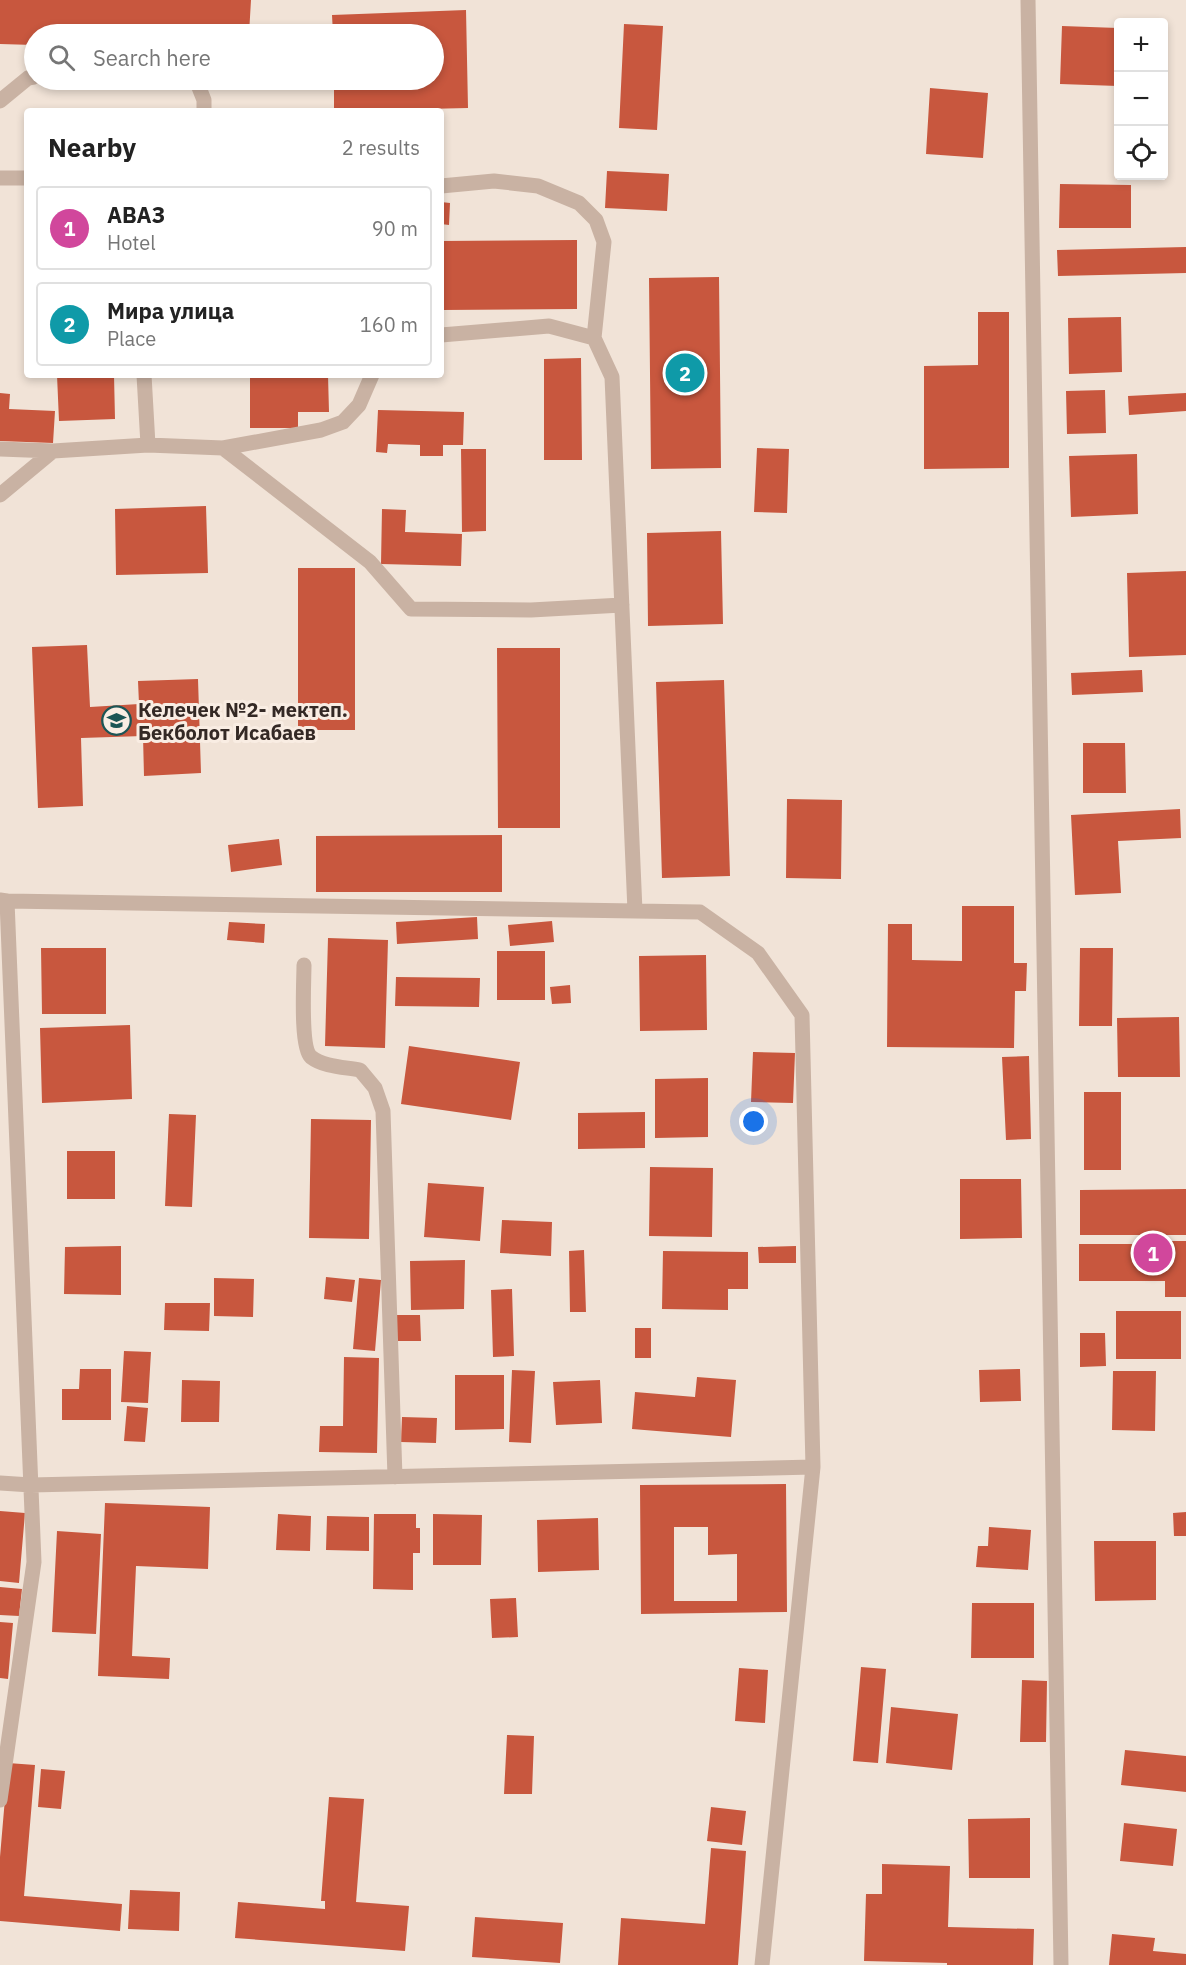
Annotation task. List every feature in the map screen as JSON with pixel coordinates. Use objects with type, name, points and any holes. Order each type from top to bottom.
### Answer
[{"type":"street","points":[[1028,0],[1060,1965]]},
{"type":"street","points":[[0,101],[24,81]]},
{"type":"street","points":[[200,90],[204,108]]},
{"type":"street","points":[[0,178],[24,178]]},
{"type":"street","points":[[444,186],[494,181],[538,186],[579,203],[596,220],[604,242],[594,338],[612,377],[635,911]]},
{"type":"street","points":[[444,335],[549,326],[594,338]]},
{"type":"street","points":[[144,378],[148,445]]},
{"type":"street","points":[[0,449],[53,451],[148,445],[223,448],[321,430],[343,422],[359,405],[371,378]]},
{"type":"street","points":[[223,448],[370,562],[411,609],[531,610],[622,604]]},
{"type":"street","points":[[0,495],[53,451]]},
{"type":"street","points":[[0,1800],[34,1562],[8,1108],[3,901],[700,912],[758,953],[802,1015],[813,1467],[762,1965]]},
{"type":"street","points":[[304,964],[304,1041],[308,1055],[321,1063],[360,1070],[375,1088],[383,1111],[395,1477]]},
{"type":"street","points":[[0,1484],[813,1467]]},
{"type":"building","points":[[0,0],[251,0],[250,24],[24,24],[24,45],[0,44]]},
{"type":"building","points":[[466,10],[468,108],[334,108],[334,90],[444,90],[444,24],[332,24],[332,15]]},
{"type":"building","points":[[624,24],[663,26],[657,130],[619,128]]},
{"type":"building","points":[[1062,26],[1114,28],[1114,86],[1060,84]]},
{"type":"building","points":[[930,88],[988,93],[983,158],[926,154]]},
{"type":"building","points":[[607,171],[669,174],[667,211],[605,208]]},
{"type":"building","points":[[1060,184],[1131,185],[1131,228],[1059,228]]},
{"type":"building","points":[[444,202],[450,203],[449,225],[444,224]]},
{"type":"building","points":[[577,240],[577,309],[444,310],[444,241]]},
{"type":"building","points":[[1186,247],[1186,273],[1058,276],[1057,250]]},
{"type":"building","points":[[719,277],[721,468],[651,469],[649,278]]},
{"type":"building","points":[[978,312],[1009,312],[1009,468],[924,469],[924,366],[978,365]]},
{"type":"building","points":[[1121,317],[1122,372],[1069,374],[1068,318]]},
{"type":"building","points":[[581,358],[582,460],[544,460],[544,359]]},
{"type":"building","points":[[57,378],[114,378],[115,419],[59,421]]},
{"type":"building","points":[[250,378],[328,378],[329,412],[298,412],[298,428],[250,428]]},
{"type":"building","points":[[1105,390],[1106,433],[1067,434],[1066,391]]},
{"type":"building","points":[[0,393],[10,394],[9,409],[55,411],[53,443],[0,441]]},
{"type":"building","points":[[1186,393],[1186,411],[1129,415],[1128,396]]},
{"type":"building","points":[[378,410],[464,412],[463,445],[443,445],[443,456],[420,456],[420,445],[388,444],[387,453],[376,452]]},
{"type":"building","points":[[757,448],[789,449],[787,513],[754,512]]},
{"type":"building","points":[[461,449],[486,449],[486,531],[462,532]]},
{"type":"building","points":[[1137,454],[1138,514],[1071,517],[1069,456]]},
{"type":"building","points":[[206,506],[208,573],[116,575],[115,509]]},
{"type":"building","points":[[382,509],[406,510],[405,532],[462,534],[461,566],[381,564]]},
{"type":"building","points":[[721,531],[723,624],[648,626],[647,533]]},
{"type":"building","points":[[298,568],[355,568],[355,730],[298,730]]},
{"type":"building","points":[[1186,571],[1186,655],[1129,657],[1127,573]]},
{"type":"building","name":"Келечек №2- мектеп. Бекболот Исабаев","points":[[87,645],[90,707],[139,704],[138,681],[198,679],[201,773],[144,776],[143,736],[81,738],[83,806],[38,808],[32,647]]},
{"type":"building","points":[[497,648],[560,648],[560,828],[498,828]]},
{"type":"building","points":[[1142,670],[1143,692],[1072,695],[1071,673]]},
{"type":"building","points":[[724,680],[730,876],[662,878],[656,682]]},
{"type":"building","points":[[1083,743],[1125,743],[1126,793],[1083,793]]},
{"type":"building","points":[[787,799],[842,800],[841,879],[786,878]]},
{"type":"building","points":[[1180,809],[1181,838],[1118,841],[1121,893],[1075,895],[1071,815]]},
{"type":"building","points":[[502,835],[502,892],[316,892],[316,836]]},
{"type":"building","points":[[279,839],[282,865],[231,872],[228,845]]},
{"type":"building","points":[[962,906],[1014,906],[1014,963],[1027,963],[1026,991],[1015,991],[1014,1048],[887,1047],[888,924],[912,924],[912,960],[962,961]]},
{"type":"building","points":[[477,917],[478,939],[397,944],[396,922]]},
{"type":"building","points":[[552,921],[554,942],[510,946],[508,925]]},
{"type":"building","points":[[229,922],[265,924],[264,943],[227,940]]},
{"type":"building","points":[[328,938],[388,940],[385,1048],[325,1046]]},
{"type":"building","points":[[41,948],[106,948],[106,1014],[42,1014]]},
{"type":"building","points":[[1080,948],[1113,948],[1112,1026],[1079,1026]]},
{"type":"building","points":[[497,951],[545,951],[545,1000],[497,1000]]},
{"type":"building","points":[[706,955],[707,1030],[640,1031],[639,956]]},
{"type":"building","points":[[396,977],[480,978],[479,1007],[395,1006]]},
{"type":"building","points":[[570,985],[571,1003],[552,1004],[550,987]]},
{"type":"building","points":[[1179,1017],[1180,1077],[1118,1077],[1117,1018]]},
{"type":"building","points":[[130,1025],[132,1099],[42,1103],[40,1028]]},
{"type":"building","points":[[409,1046],[520,1062],[511,1120],[401,1104]]},
{"type":"building","points":[[753,1052],[795,1053],[793,1103],[751,1102]]},
{"type":"building","points":[[1029,1056],[1031,1139],[1006,1140],[1002,1057]]},
{"type":"building","points":[[708,1078],[708,1137],[655,1138],[655,1079]]},
{"type":"building","points":[[1084,1092],[1121,1092],[1121,1170],[1084,1170]]},
{"type":"building","points":[[645,1112],[645,1148],[578,1149],[578,1113]]},
{"type":"building","points":[[169,1114],[196,1115],[192,1207],[165,1206]]},
{"type":"building","points":[[311,1119],[371,1120],[369,1239],[309,1238]]},
{"type":"building","points":[[67,1151],[115,1151],[115,1199],[67,1199]]},
{"type":"building","points":[[650,1167],[713,1168],[712,1237],[649,1236]]},
{"type":"building","points":[[960,1179],[1021,1179],[1022,1238],[960,1239]]},
{"type":"building","points":[[428,1183],[484,1187],[480,1241],[424,1237]]},
{"type":"building","points":[[1186,1189],[1186,1235],[1080,1235],[1080,1190]]},
{"type":"building","points":[[502,1220],[552,1222],[551,1256],[500,1253]]},
{"type":"building","points":[[1165,1241],[1186,1241],[1186,1297],[1165,1297],[1165,1281],[1079,1281],[1079,1244],[1165,1244]]},
{"type":"building","points":[[121,1246],[121,1295],[64,1294],[65,1247]]},
{"type":"building","points":[[796,1246],[796,1263],[759,1263],[758,1247]]},
{"type":"building","points":[[584,1250],[586,1312],[570,1312],[569,1251]]},
{"type":"building","points":[[663,1251],[748,1252],[748,1289],[728,1289],[728,1310],[662,1309]]},
{"type":"building","points":[[465,1260],[464,1309],[411,1310],[410,1261]]},
{"type":"building","points":[[326,1277],[355,1280],[352,1302],[324,1299]]},
{"type":"building","points":[[214,1278],[254,1279],[253,1317],[214,1316]]},
{"type":"building","points":[[359,1278],[381,1280],[375,1351],[353,1349]]},
{"type":"building","points":[[512,1289],[514,1356],[493,1357],[491,1290]]},
{"type":"building","points":[[165,1303],[210,1303],[209,1331],[164,1330]]},
{"type":"building","points":[[1116,1311],[1181,1311],[1181,1359],[1116,1359]]},
{"type":"building","points":[[397,1315],[420,1315],[421,1341],[397,1341]]},
{"type":"building","points":[[635,1328],[651,1328],[651,1358],[635,1358]]},
{"type":"building","points":[[1080,1333],[1105,1333],[1106,1366],[1080,1367]]},
{"type":"building","points":[[124,1351],[151,1352],[148,1403],[121,1402]]},
{"type":"building","points":[[344,1357],[379,1358],[377,1453],[319,1452],[320,1426],[343,1426]]},
{"type":"building","points":[[80,1369],[111,1369],[111,1420],[62,1420],[62,1389],[79,1389]]},
{"type":"building","points":[[1020,1369],[1021,1401],[980,1402],[979,1370]]},
{"type":"building","points":[[512,1370],[535,1371],[531,1443],[509,1442]]},
{"type":"building","points":[[1113,1371],[1156,1371],[1155,1431],[1112,1430]]},
{"type":"building","points":[[455,1375],[504,1375],[504,1429],[455,1430]]},
{"type":"building","points":[[697,1377],[736,1380],[731,1437],[632,1429],[635,1392],[695,1397]]},
{"type":"building","points":[[182,1380],[220,1381],[219,1422],[181,1422]]},
{"type":"building","points":[[600,1380],[602,1423],[556,1425],[553,1382]]},
{"type":"building","points":[[127,1406],[148,1408],[145,1442],[124,1441]]},
{"type":"building","points":[[402,1417],[437,1418],[436,1443],[401,1442]]},
{"type":"building","points":[[786,1484],[787,1612],[641,1614],[640,1485]],"holes":[[[674,1527],[708,1527],[708,1555],[737,1554],[737,1601],[674,1601]]]},
{"type":"building","points":[[105,1503],[210,1507],[208,1569],[136,1566],[132,1656],[170,1658],[169,1679],[98,1676]]},
{"type":"building","points":[[0,1511],[25,1513],[19,1583],[0,1581]]},
{"type":"building","points":[[1186,1512],[1186,1536],[1174,1536],[1173,1513]]},
{"type":"building","points":[[278,1514],[311,1516],[310,1551],[276,1550]]},
{"type":"building","points":[[374,1514],[416,1514],[416,1528],[420,1528],[420,1553],[413,1553],[413,1590],[373,1589]]},
{"type":"building","points":[[433,1514],[482,1515],[481,1565],[433,1565]]},
{"type":"building","points":[[327,1516],[369,1517],[369,1551],[326,1550]]},
{"type":"building","points":[[598,1518],[599,1570],[538,1572],[537,1520]]},
{"type":"building","points":[[989,1527],[1031,1530],[1028,1570],[976,1567],[978,1546],[988,1546]]},
{"type":"building","points":[[57,1531],[101,1534],[96,1634],[52,1632]]},
{"type":"building","points":[[1094,1541],[1156,1541],[1156,1600],[1095,1601]]},
{"type":"building","points":[[0,1587],[22,1589],[19,1616],[0,1615]]},
{"type":"building","points":[[516,1598],[518,1637],[492,1638],[490,1599]]},
{"type":"building","points":[[972,1603],[1034,1603],[1034,1658],[971,1658]]},
{"type":"building","points":[[0,1622],[13,1623],[8,1679],[0,1678]]},
{"type":"building","points":[[861,1667],[886,1669],[878,1763],[853,1761]]},
{"type":"building","points":[[739,1668],[768,1670],[765,1723],[735,1721]]},
{"type":"building","points":[[1022,1680],[1047,1681],[1046,1742],[1020,1742]]},
{"type":"building","points":[[891,1707],[958,1714],[952,1770],[886,1763]]},
{"type":"building","points":[[507,1735],[534,1736],[532,1794],[504,1794]]},
{"type":"building","points":[[1125,1750],[1186,1756],[1186,1792],[1121,1785]]},
{"type":"building","points":[[8,1763],[35,1765],[24,1896],[122,1904],[120,1931],[0,1921],[0,1857]]},
{"type":"building","points":[[41,1769],[65,1771],[61,1809],[38,1807]]},
{"type":"building","points":[[329,1797],[364,1799],[356,1902],[409,1906],[405,1951],[235,1938],[238,1902],[325,1909],[325,1901],[321,1901]]},
{"type":"building","points":[[711,1807],[746,1811],[742,1845],[707,1841]]},
{"type":"building","points":[[1030,1818],[1030,1878],[969,1878],[968,1819]]},
{"type":"building","points":[[1124,1823],[1177,1829],[1173,1866],[1120,1861]]},
{"type":"building","points":[[711,1848],[746,1851],[738,1965],[618,1965],[621,1918],[705,1924]]},
{"type":"building","points":[[882,1864],[950,1866],[948,1927],[1034,1929],[1033,1965],[947,1965],[947,1963],[864,1961],[866,1894],[882,1894]]},
{"type":"building","points":[[130,1890],[180,1892],[179,1931],[128,1929]]},
{"type":"building","points":[[475,1917],[563,1923],[560,1963],[472,1957]]},
{"type":"building","points":[[1112,1934],[1155,1938],[1153,1951],[1186,1954],[1186,1965],[1109,1965]]},
{"type":"place","name":"Мира улица","points":[[685,373]]},
{"type":"place","name":"Келечек №2- мектеп. Бекболот Исабаев","points":[[117,721]]},
{"type":"place","name":"АВАЗ","points":[[1153,1253]]}]
